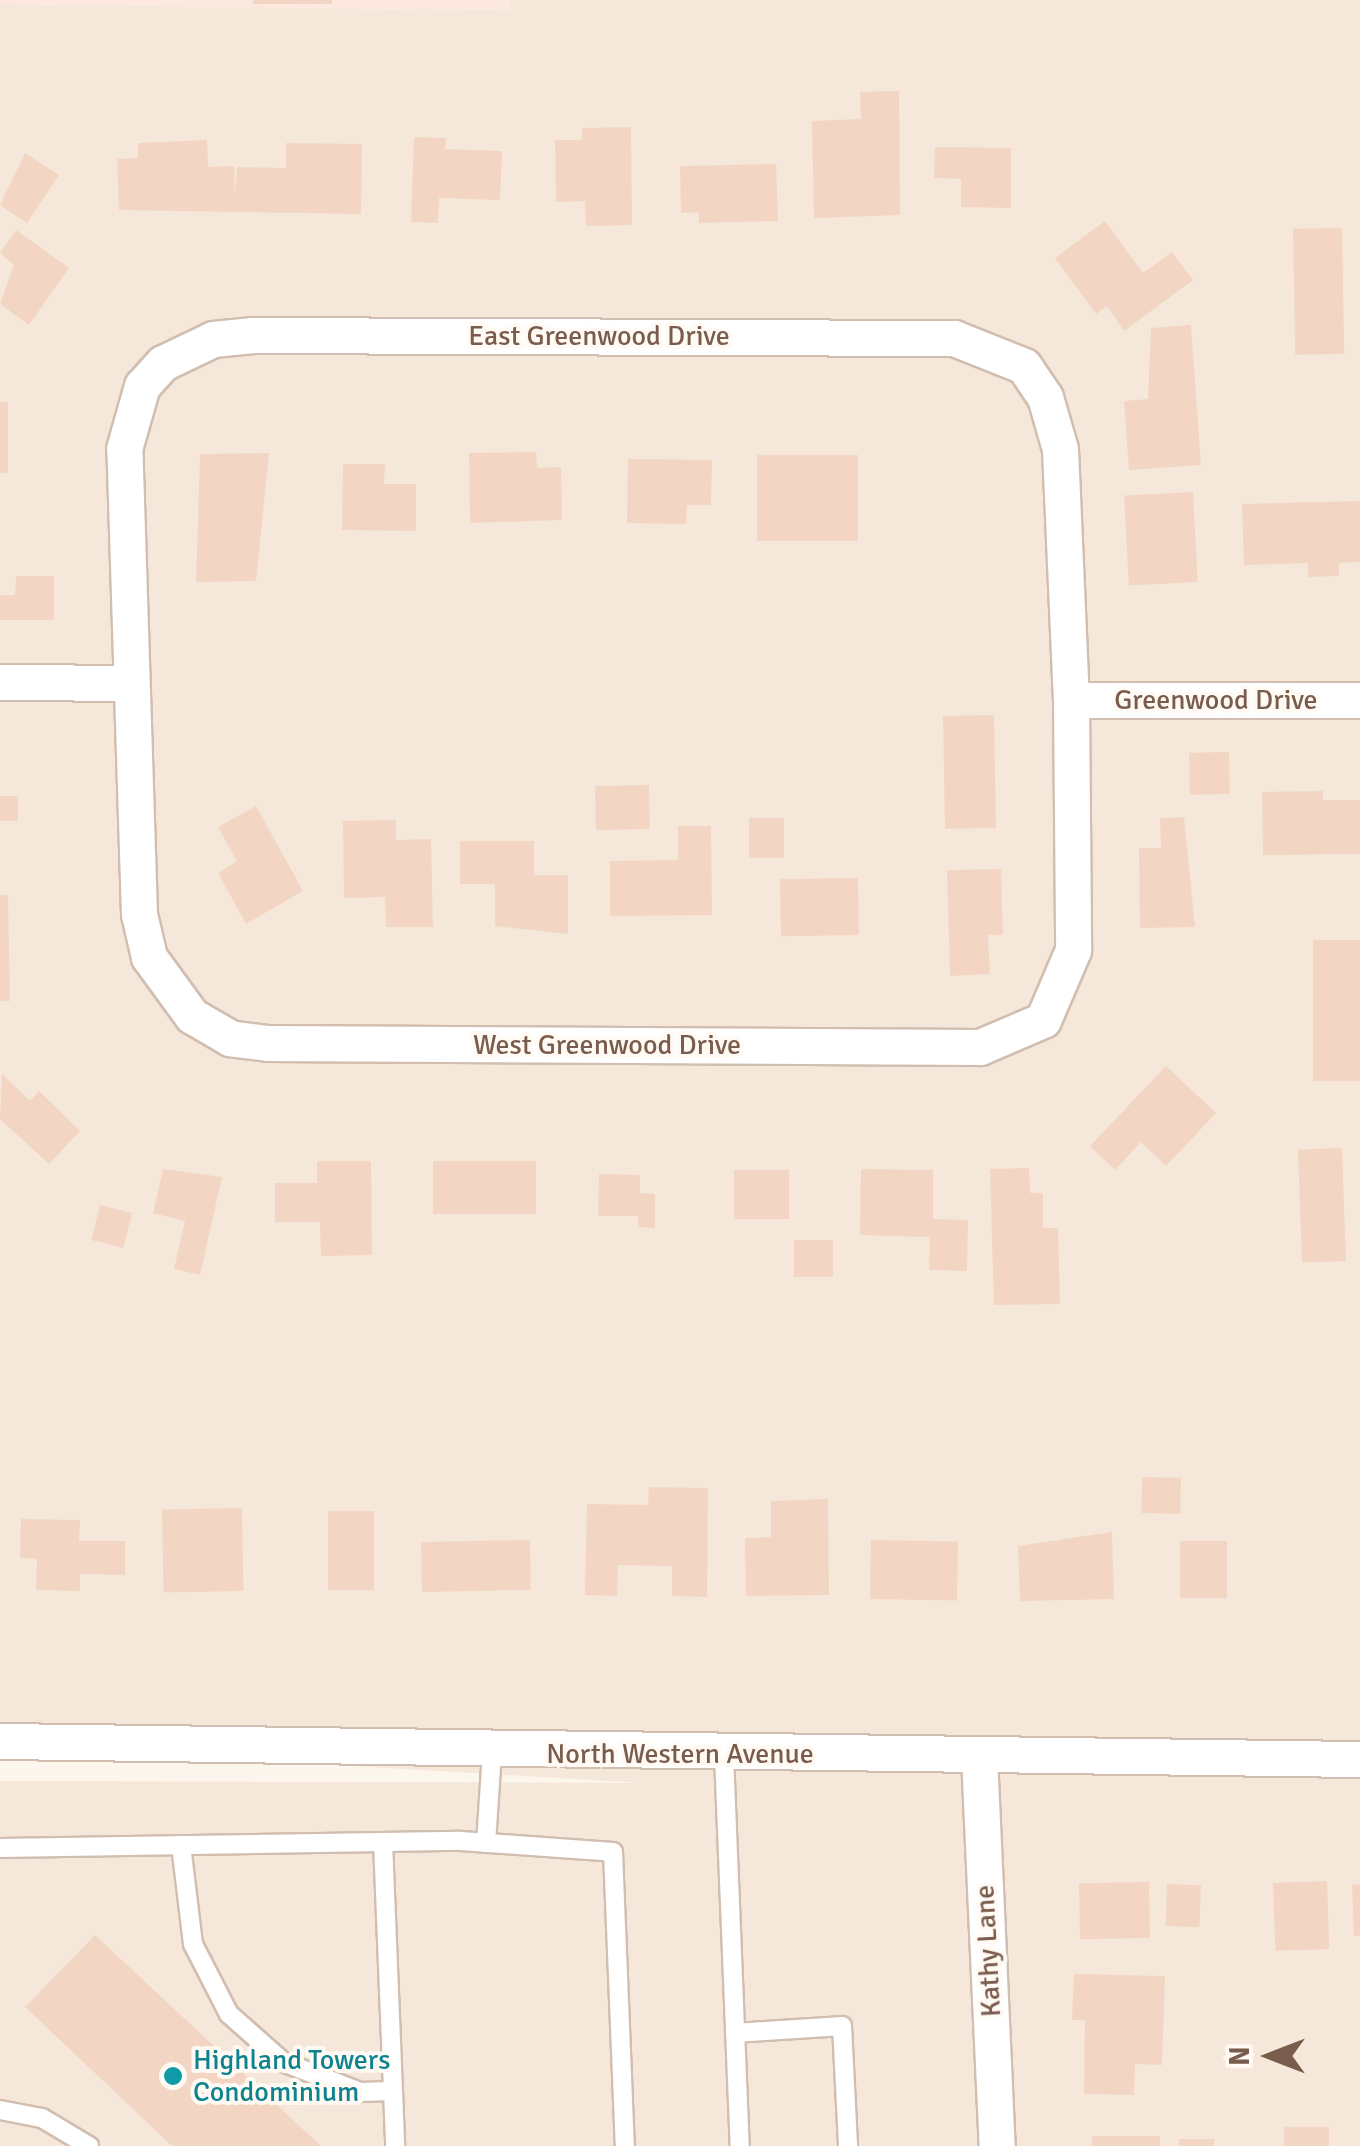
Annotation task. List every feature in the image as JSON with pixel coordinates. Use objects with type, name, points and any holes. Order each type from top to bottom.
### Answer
[{"type":"street","name":"East Greenwood Drive","points":[[130,683],[128,415],[164,363],[213,339],[954,338],[1024,366],[1045,397],[1060,449],[1071,700]]},
{"type":"street","points":[[0,682],[130,683]]},
{"type":"street","name":"West Greenwood Drive","points":[[130,683],[149,957],[192,1016],[230,1038],[268,1042],[980,1047],[1013,1039],[1043,1020],[1073,950],[1071,700]]},
{"type":"street","name":"Greenwood Drive","points":[[1071,700],[1360,700]]},
{"type":"street","name":"North Western Avenue","points":[[0,1741],[492,1753],[1360,1759]]},
{"type":"street","name":"Kathy Lane","points":[[978,1756],[998,2146]]},
{"type":"lane","points":[[486,1843],[492,1753]]},
{"type":"lane","points":[[724,1755],[740,2146]]},
{"type":"lane","points":[[383,1842],[395,2146]]},
{"type":"lane","points":[[0,1848],[383,1842],[486,1843],[613,1852],[626,2146]]},
{"type":"lane","points":[[181,1846],[193,1944],[228,2014],[283,2062],[360,2092],[392,2091]]},
{"type":"lane","points":[[736,2033],[842,2026],[848,2146]]},
{"type":"lane","points":[[0,2110],[42,2118],[90,2146]]},
{"type":"shaded area","points":[[0,0],[510,0],[510,10],[0,4]]},
{"type":"shaded area","points":[[510,0],[1360,0],[1360,2146],[0,2146],[0,1781],[642,1783],[0,1745],[0,4],[509,10]]},
{"type":"building","points":[[253,0],[332,0],[332,4],[253,4]]},
{"type":"building","points":[[899,91],[900,215],[814,218],[812,121],[861,119],[860,92]]},
{"type":"building","points":[[631,127],[632,225],[586,226],[585,201],[556,202],[555,140],[582,140],[582,128]]},
{"type":"building","points":[[414,137],[446,138],[445,149],[502,151],[500,200],[439,198],[438,223],[411,222]]},
{"type":"building","points":[[207,140],[208,167],[234,166],[235,197],[237,167],[286,168],[286,143],[362,144],[361,214],[119,210],[117,159],[138,158],[138,143]]},
{"type":"building","points":[[935,147],[1011,148],[1011,208],[961,207],[961,179],[934,178]]},
{"type":"building","points":[[25,153],[59,175],[27,223],[0,205]]},
{"type":"building","points":[[776,164],[778,221],[699,223],[699,212],[681,213],[680,166]]},
{"type":"building","points":[[1105,221],[1143,273],[1172,252],[1193,280],[1124,331],[1107,306],[1096,314],[1055,258]]},
{"type":"building","points":[[1342,228],[1344,354],[1295,355],[1293,229]]},
{"type":"building","points":[[16,230],[69,268],[29,325],[0,304],[14,265],[0,253]]},
{"type":"building","points":[[1191,325],[1201,465],[1129,470],[1124,401],[1148,399],[1151,328]]},
{"type":"building","points":[[0,402],[8,402],[8,473],[0,473]]},
{"type":"building","points":[[536,452],[537,468],[561,467],[562,520],[470,523],[469,453]]},
{"type":"building","points":[[269,453],[256,581],[196,582],[200,454]]},
{"type":"building","points":[[757,455],[858,455],[858,541],[757,541]]},
{"type":"building","points":[[628,459],[712,460],[711,505],[687,505],[686,524],[627,523]]},
{"type":"building","points":[[343,464],[385,464],[384,484],[416,484],[416,531],[342,530]]},
{"type":"building","points":[[1193,492],[1198,582],[1129,585],[1124,496]]},
{"type":"building","points":[[1360,501],[1360,562],[1339,563],[1339,576],[1308,577],[1308,563],[1244,565],[1242,504]]},
{"type":"building","points":[[16,576],[54,576],[54,620],[0,620],[0,595],[15,595]]},
{"type":"building","points":[[994,715],[996,828],[945,829],[943,716]]},
{"type":"building","points":[[1229,752],[1230,794],[1190,795],[1189,753]]},
{"type":"building","points":[[649,785],[650,829],[596,830],[595,786]]},
{"type":"building","points":[[1323,791],[1323,800],[1360,800],[1360,854],[1263,855],[1262,792]]},
{"type":"building","points":[[0,796],[18,796],[18,821],[0,821]]},
{"type":"building","points":[[256,806],[303,891],[246,924],[218,873],[237,861],[218,827]]},
{"type":"building","points":[[1184,817],[1195,927],[1140,928],[1139,848],[1161,848],[1160,818]]},
{"type":"building","points":[[749,818],[784,818],[784,858],[749,858]]},
{"type":"building","points":[[396,820],[396,840],[431,839],[433,927],[386,927],[385,897],[344,898],[343,821]]},
{"type":"building","points":[[678,826],[711,826],[712,915],[610,916],[610,861],[678,860]]},
{"type":"building","points":[[460,841],[534,841],[534,875],[568,875],[568,934],[495,926],[495,884],[460,884]]},
{"type":"building","points":[[1001,869],[1003,935],[988,935],[990,974],[950,976],[947,870]]},
{"type":"building","points":[[858,878],[859,935],[781,936],[780,879]]},
{"type":"building","points":[[0,895],[8,895],[10,1001],[0,1001]]},
{"type":"building","points":[[1313,940],[1360,940],[1360,1081],[1313,1081]]},
{"type":"building","points":[[1166,1066],[1216,1113],[1166,1166],[1141,1142],[1115,1170],[1090,1146]]},
{"type":"building","points":[[2,1074],[30,1101],[39,1091],[80,1131],[49,1164],[0,1119]]},
{"type":"building","points":[[1342,1148],[1346,1261],[1302,1262],[1298,1150]]},
{"type":"building","points":[[317,1161],[371,1161],[372,1255],[321,1256],[320,1222],[275,1222],[275,1183],[317,1183]]},
{"type":"building","points":[[433,1161],[536,1161],[536,1214],[433,1214]]},
{"type":"building","points":[[1029,1168],[1030,1193],[1043,1193],[1043,1228],[1058,1228],[1060,1304],[994,1305],[990,1169]]},
{"type":"building","points":[[163,1169],[222,1177],[200,1275],[174,1269],[185,1221],[153,1213]]},
{"type":"building","points":[[861,1169],[933,1170],[933,1219],[968,1220],[967,1271],[929,1270],[930,1237],[860,1235]]},
{"type":"building","points":[[734,1170],[789,1170],[789,1219],[734,1219]]},
{"type":"building","points":[[599,1174],[640,1175],[640,1193],[655,1194],[655,1228],[638,1227],[638,1216],[598,1216]]},
{"type":"building","points":[[100,1205],[132,1213],[123,1248],[91,1240]]},
{"type":"building","points":[[794,1240],[833,1240],[833,1277],[794,1277]]},
{"type":"building","points":[[1142,1477],[1181,1478],[1180,1514],[1141,1513]]},
{"type":"building","points":[[649,1487],[708,1488],[707,1597],[672,1596],[672,1566],[618,1565],[617,1596],[585,1595],[587,1504],[648,1505]]},
{"type":"building","points":[[828,1499],[829,1595],[746,1596],[745,1538],[771,1537],[771,1501]]},
{"type":"building","points":[[242,1508],[243,1591],[163,1592],[162,1509]]},
{"type":"building","points":[[328,1511],[374,1511],[374,1590],[328,1590]]},
{"type":"building","points":[[21,1519],[80,1520],[79,1541],[125,1541],[125,1575],[80,1574],[80,1591],[36,1590],[37,1559],[20,1558]]},
{"type":"building","points":[[1112,1532],[1114,1599],[1020,1601],[1018,1546]]},
{"type":"building","points":[[530,1540],[531,1590],[422,1592],[421,1542]]},
{"type":"building","points":[[871,1540],[958,1542],[957,1601],[870,1599]]},
{"type":"building","points":[[1180,1541],[1227,1541],[1227,1598],[1180,1598]]},
{"type":"building","points":[[1327,1881],[1329,1949],[1275,1951],[1273,1883]]},
{"type":"building","points":[[1149,1882],[1150,1938],[1080,1939],[1079,1883]]},
{"type":"building","points":[[1167,1884],[1201,1885],[1200,1927],[1166,1926]]},
{"type":"building","points":[[1360,1884],[1360,1936],[1354,1936],[1352,1885]]},
{"type":"building","name":"Highland Towers Condominium","points":[[95,1935],[321,2146],[172,2146],[25,2007]]},
{"type":"building","points":[[1074,1974],[1165,1976],[1162,2065],[1135,2064],[1134,2095],[1084,2094],[1085,2020],[1072,2020]]},
{"type":"building","points":[[1284,2127],[1329,2127],[1329,2146],[1284,2146]]},
{"type":"building","points":[[1092,2136],[1160,2136],[1160,2146],[1092,2146]]},
{"type":"building","points":[[1179,2139],[1214,2139],[1214,2146],[1179,2146]]},
{"type":"place","name":"Highland Towers Condominium","points":[[173,2076]]}]
